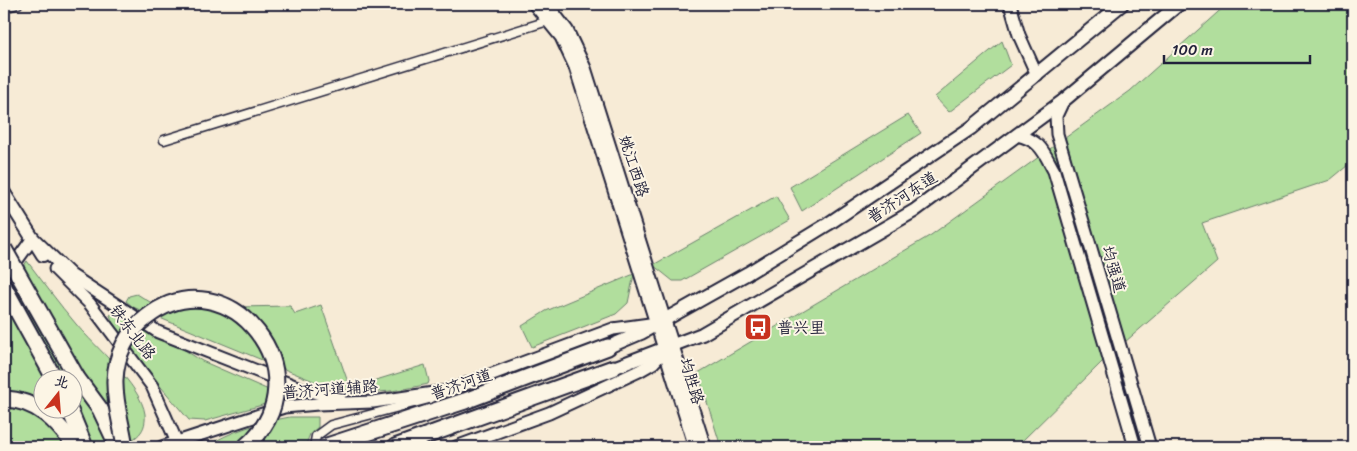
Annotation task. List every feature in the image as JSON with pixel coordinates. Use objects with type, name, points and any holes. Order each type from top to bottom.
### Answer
[{"type":"highway","points":[[4,249],[71,368]]},
{"type":"highway","points":[[4,287],[49,368]]},
{"type":"highway","points":[[125,447],[115,379],[124,345],[139,324],[157,310],[174,303],[193,300],[223,305],[243,317],[262,337],[274,361],[277,389],[272,410],[260,431],[245,447]]},
{"type":"highway","name":"普济河道","points":[[324,447],[465,401],[608,347]]},
{"type":"highway","points":[[394,447],[613,368]]},
{"type":"highway","points":[[82,385],[100,409],[118,447]]},
{"type":"highway","points":[[82,390],[107,447]]},
{"type":"highway","points":[[4,399],[28,403],[44,411],[59,425],[76,447]]},
{"type":"highway","points":[[73,418],[85,447]]},
{"type":"main road","name":"普济河东道","points":[[608,347],[662,321],[748,273],[828,224],[972,128],[1122,4]]},
{"type":"main road","name":"普济河东道","points":[[613,368],[670,348],[702,334],[914,211],[1064,101],[1179,4]]},
{"type":"main road","points":[[4,193],[43,255]]},
{"type":"street","points":[[4,8],[18,4]]},
{"type":"street","name":"姚江西路","points":[[534,4],[561,37],[575,67],[662,321]]},
{"type":"street","name":"姚江西路","points":[[547,4],[567,30],[585,68],[662,321]]},
{"type":"street","points":[[1010,4],[1019,35],[1037,75]]},
{"type":"street","points":[[164,140],[548,21]]},
{"type":"street","name":"均强道","points":[[1064,101],[1056,116],[1057,134],[1150,447]]},
{"type":"street","name":"均强道","points":[[1017,135],[1032,139],[1041,147],[1054,171],[1135,447]]},
{"type":"street","points":[[4,278],[33,238],[71,276],[158,332],[305,390],[359,402]]},
{"type":"street","name":"铁东北路","points":[[43,255],[66,282],[90,304],[152,386],[178,445]]},
{"type":"street","name":"均胜路","points":[[662,321],[695,447]]},
{"type":"street","name":"普济河道辅路","points":[[314,447],[316,436],[331,425],[429,400],[447,391],[613,329],[662,321]]},
{"type":"street","points":[[459,447],[549,413],[639,371],[653,363],[670,348]]},
{"type":"street","name":"均胜路","points":[[670,348],[705,447]]},
{"type":"street","name":"普济河道辅路","points":[[162,447],[178,445],[284,407],[392,400],[447,391]]},
{"type":"green space","points":[[1227,4],[1353,4],[1353,161],[1330,180],[1202,223],[1217,262],[1102,362],[1016,447],[721,447],[698,373],[931,235],[1130,91]]},
{"type":"green space","points":[[1002,41],[1011,65],[949,112],[935,97]]},
{"type":"green space","points":[[908,115],[921,133],[802,211],[790,187]]},
{"type":"green space","points":[[776,196],[790,220],[682,281],[673,281],[653,265]]},
{"type":"green space","points":[[27,261],[76,324],[116,367],[135,391],[142,403],[145,414],[144,427],[137,436],[115,447],[4,447],[4,287],[13,283]]},
{"type":"green space","points":[[634,274],[628,303],[616,314],[532,347],[522,326],[546,311]]},
{"type":"green space","points":[[137,294],[150,302],[238,307],[290,306],[295,314],[321,305],[350,388],[425,365],[429,381],[428,384],[375,392],[363,392],[323,385],[133,307],[126,301],[129,296]]},
{"type":"green space","points":[[121,310],[202,361],[287,398],[205,421],[189,420],[117,335],[110,315]]},
{"type":"green space","points":[[290,417],[318,417],[318,427],[310,434],[305,447],[206,447],[225,436],[246,428]]},
{"type":"place","name":"普兴里","points":[[758,327]]}]
